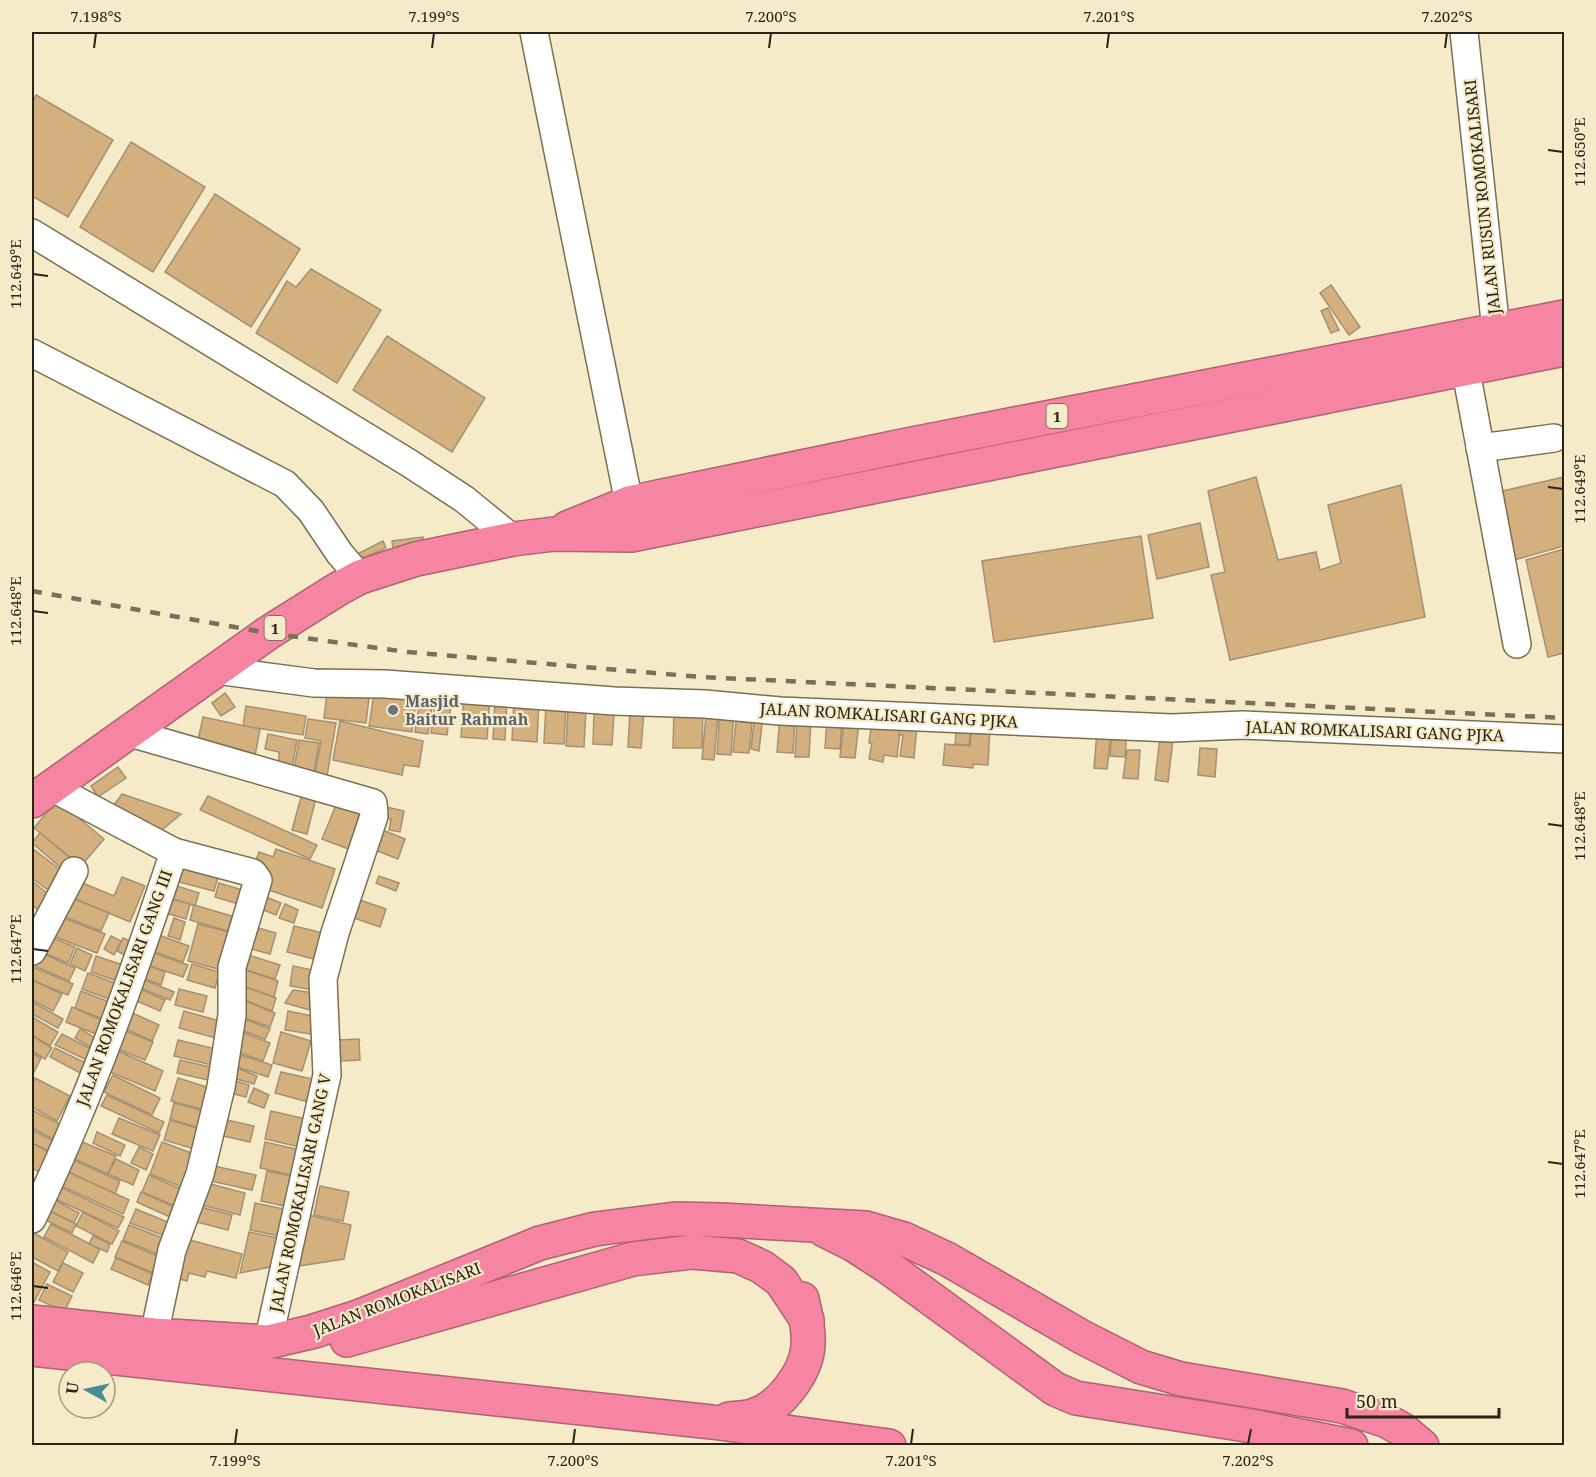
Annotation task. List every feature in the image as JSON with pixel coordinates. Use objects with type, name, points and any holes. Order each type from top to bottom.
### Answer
[{"type":"highway","name":"1","points":[[554,534],[629,503],[907,445],[1564,317]]},
{"type":"highway","name":"1","points":[[41,794],[268,633],[338,589],[360,577],[416,559],[513,538],[554,534],[631,535],[1564,349]]},
{"type":"highway","name":"JALAN ROMOKALISARI","points":[[32,1322],[154,1335],[268,1342],[311,1332],[358,1317],[540,1243],[595,1229],[675,1219],[866,1228],[904,1239],[947,1259],[1082,1337],[1142,1367],[1181,1378],[1342,1406],[1387,1421],[1403,1430],[1422,1446]]},
{"type":"highway","points":[[712,1422],[754,1415],[776,1403],[798,1377],[808,1348],[807,1320],[800,1293],[784,1266],[750,1237],[722,1220]]},
{"type":"highway","points":[[818,1227],[854,1245],[877,1260],[1055,1389],[1076,1398],[1246,1425],[1351,1446]]},
{"type":"highway","points":[[268,1342],[312,1346],[358,1338],[633,1259],[692,1252],[738,1256],[762,1267],[781,1281],[807,1320]]},
{"type":"highway","points":[[32,1349],[712,1422],[889,1446]]},
{"type":"street","points":[[534,32],[629,503],[631,535]]},
{"type":"street","name":"JALAN RUSUN ROMOKALISARI","points":[[1464,32],[1500,362]]},
{"type":"street","points":[[32,232],[409,463],[464,499],[513,538]]},
{"type":"street","points":[[1460,337],[1517,644]]},
{"type":"street","points":[[32,353],[285,484],[311,511],[340,554],[360,577]]},
{"type":"street","points":[[1480,448],[1554,438]]},
{"type":"street","name":"JALAN ROMKALISARI GANG PJKA","points":[[216,670],[314,683],[385,684],[614,701],[705,704],[780,711],[1160,727],[1243,725],[1564,739]]},
{"type":"street","name":"JALAN ROMOKALISARI GANG V","points":[[127,732],[373,804],[374,816],[335,933],[323,979],[327,1075],[268,1342]]},
{"type":"street","name":"JALAN ROMOKALISARI GANG III","points":[[33,1212],[61,1157],[117,1015],[144,945],[174,852],[41,794]]},
{"type":"street","points":[[154,1335],[172,1250],[200,1174],[221,1087],[232,1015],[232,967],[258,880],[253,873],[174,852]]},
{"type":"street","points":[[32,951],[74,871]]},
{"type":"building","points":[[36,95],[113,140],[68,217],[32,196],[32,104]]},
{"type":"building","points":[[131,142],[205,187],[153,272],[80,227]]},
{"type":"building","points":[[215,194],[300,249],[251,327],[165,272]]},
{"type":"building","points":[[311,269],[381,310],[337,383],[256,333],[287,281],[296,287]]},
{"type":"building","points":[[1331,285],[1360,327],[1349,335],[1320,293]]},
{"type":"building","points":[[1328,308],[1339,330],[1331,333],[1321,311]]},
{"type":"building","points":[[387,336],[485,398],[452,452],[353,390]]},
{"type":"building","points":[[1256,477],[1278,560],[1316,552],[1320,570],[1341,563],[1328,505],[1401,485],[1425,617],[1230,660],[1211,575],[1225,572],[1208,491]]},
{"type":"building","points":[[1564,477],[1564,546],[1514,560],[1498,492]]},
{"type":"building","points":[[1200,523],[1209,567],[1157,579],[1148,535]]},
{"type":"building","points":[[1141,536],[1153,618],[994,642],[982,561]]},
{"type":"building","points":[[423,537],[424,545],[393,549],[392,541]]},
{"type":"building","points":[[383,541],[386,548],[358,561],[355,555]]},
{"type":"building","points":[[1564,549],[1564,653],[1548,657],[1526,560]]},
{"type":"building","points":[[328,685],[370,690],[366,723],[324,718]]},
{"type":"building","name":"Masjid Baitur Rahmah","points":[[375,687],[417,693],[412,732],[369,726]]},
{"type":"building","points":[[225,693],[235,707],[221,716],[212,703]]},
{"type":"building","points":[[464,694],[490,696],[487,739],[461,737]]},
{"type":"building","points":[[436,695],[452,697],[447,735],[431,733]]},
{"type":"building","points":[[420,698],[433,700],[428,734],[415,732]]},
{"type":"building","points":[[495,698],[507,698],[505,740],[493,739]]},
{"type":"building","points":[[514,700],[539,701],[537,742],[512,740]]},
{"type":"building","points":[[546,705],[566,706],[564,744],[544,743]]},
{"type":"building","points":[[246,706],[306,716],[303,735],[243,726]]},
{"type":"building","points":[[568,709],[586,710],[584,747],[566,746]]},
{"type":"building","points":[[720,710],[734,711],[731,755],[717,754]]},
{"type":"building","points":[[630,711],[644,712],[641,748],[628,747]]},
{"type":"building","points":[[674,711],[703,711],[702,748],[673,748]]},
{"type":"building","points":[[594,713],[614,714],[612,745],[593,744]]},
{"type":"building","points":[[755,714],[763,715],[759,751],[751,749]]},
{"type":"building","points":[[706,715],[718,716],[714,760],[702,759]]},
{"type":"building","points":[[203,717],[260,729],[254,761],[196,749]]},
{"type":"building","points":[[780,717],[795,718],[793,753],[777,752]]},
{"type":"building","points":[[308,719],[336,723],[327,776],[315,774],[321,741],[305,738]]},
{"type":"building","points":[[797,720],[811,720],[809,757],[795,757]]},
{"type":"building","points":[[827,720],[842,721],[840,749],[825,748]]},
{"type":"building","points":[[340,721],[423,741],[419,767],[404,765],[402,775],[333,760]]},
{"type":"building","points":[[736,721],[752,723],[749,753],[733,752]]},
{"type":"building","points":[[844,721],[859,722],[855,758],[840,757]]},
{"type":"building","points":[[872,721],[901,723],[897,757],[884,755],[883,762],[869,759]]},
{"type":"building","points":[[901,723],[917,725],[914,758],[900,756],[903,735],[899,735]]},
{"type":"building","points":[[957,724],[971,725],[969,745],[955,744]]},
{"type":"building","points":[[972,727],[990,728],[988,765],[973,764],[973,768],[943,765],[945,744],[970,746]]},
{"type":"building","points":[[1112,731],[1127,732],[1125,757],[1110,756]]},
{"type":"building","points":[[1097,732],[1111,733],[1107,769],[1094,768]]},
{"type":"building","points":[[268,734],[297,740],[291,773],[279,771],[279,752],[265,749]]},
{"type":"building","points":[[1160,737],[1173,739],[1168,782],[1155,780]]},
{"type":"building","points":[[299,740],[319,743],[313,778],[293,775]]},
{"type":"building","points":[[1200,748],[1217,749],[1215,777],[1198,775]]},
{"type":"building","points":[[1127,750],[1140,750],[1138,779],[1123,778]]},
{"type":"building","points":[[118,767],[126,778],[98,797],[91,786]]},
{"type":"building","points":[[303,790],[317,794],[307,834],[292,830]]},
{"type":"building","points":[[122,794],[181,814],[157,834],[111,809]]},
{"type":"building","points":[[208,796],[317,845],[310,859],[200,810]]},
{"type":"building","points":[[339,798],[370,810],[354,851],[322,839]]},
{"type":"building","points":[[57,800],[104,839],[81,866],[34,828]]},
{"type":"building","points":[[378,805],[404,811],[400,832],[389,830],[391,819],[376,816]]},
{"type":"building","points":[[375,827],[405,839],[398,859],[367,847]]},
{"type":"building","points":[[40,833],[75,862],[66,872],[32,843]]},
{"type":"building","points":[[32,848],[66,874],[52,893],[32,878]]},
{"type":"building","points":[[276,849],[335,869],[322,908],[263,888],[252,871],[259,852],[273,857]]},
{"type":"building","points":[[175,865],[218,877],[214,891],[171,880]]},
{"type":"building","points":[[379,876],[399,883],[396,891],[376,883]]},
{"type":"building","points":[[122,877],[145,886],[130,922],[66,895],[73,879],[114,896]]},
{"type":"building","points":[[32,881],[51,896],[39,911],[32,905]]},
{"type":"building","points":[[167,883],[199,893],[195,906],[163,896]]},
{"type":"building","points":[[219,883],[249,892],[245,906],[215,897]]},
{"type":"building","points":[[261,895],[281,903],[276,915],[256,907]]},
{"type":"building","points":[[67,896],[109,913],[101,931],[60,915]]},
{"type":"building","points":[[160,896],[190,904],[186,919],[156,910]]},
{"type":"building","points":[[360,900],[386,909],[380,927],[354,918]]},
{"type":"building","points":[[285,904],[298,910],[294,923],[279,918]]},
{"type":"building","points":[[194,905],[232,916],[228,931],[190,920]]},
{"type":"building","points":[[58,916],[105,934],[97,953],[50,935]]},
{"type":"building","points":[[174,918],[185,922],[180,940],[168,936]]},
{"type":"building","points":[[198,924],[229,932],[218,969],[188,961]]},
{"type":"building","points":[[251,926],[276,933],[270,954],[244,947]]},
{"type":"building","points":[[294,926],[332,935],[325,962],[287,952]]},
{"type":"building","points":[[153,933],[189,946],[183,962],[147,949]]},
{"type":"building","points":[[48,936],[75,947],[68,963],[42,952]]},
{"type":"building","points":[[111,936],[121,941],[114,955],[104,949]]},
{"type":"building","points":[[123,938],[137,944],[132,959],[117,951]]},
{"type":"building","points":[[77,948],[92,955],[85,971],[70,964]]},
{"type":"building","points":[[148,951],[188,965],[183,977],[144,964]]},
{"type":"building","points":[[42,953],[75,968],[69,981],[35,966]]},
{"type":"building","points":[[242,953],[280,965],[275,979],[237,967]]},
{"type":"building","points":[[96,956],[129,967],[123,983],[91,972]]},
{"type":"building","points":[[192,964],[219,972],[215,988],[187,980]]},
{"type":"building","points":[[147,965],[165,972],[161,985],[142,978]]},
{"type":"building","points":[[293,966],[317,971],[313,990],[290,986]]},
{"type":"building","points":[[33,967],[73,984],[68,995],[32,980]]},
{"type":"building","points":[[242,969],[278,981],[274,997],[237,984]]},
{"type":"building","points":[[88,973],[123,986],[117,1002],[82,989]]},
{"type":"building","points":[[142,979],[174,992],[170,1000],[138,987]]},
{"type":"building","points":[[32,980],[62,994],[53,1011],[32,1000]]},
{"type":"building","points":[[239,985],[276,998],[272,1011],[235,996]]},
{"type":"building","points":[[135,987],[165,1000],[160,1011],[130,998]]},
{"type":"building","points":[[179,989],[207,996],[203,1012],[175,1005]]},
{"type":"building","points":[[293,990],[314,993],[310,1010],[285,1003]]},
{"type":"building","points":[[81,991],[112,1003],[106,1020],[75,1008]]},
{"type":"building","points":[[238,998],[275,1013],[270,1027],[233,1014]]},
{"type":"building","points":[[32,1002],[63,1019],[58,1028],[32,1014]]},
{"type":"building","points":[[72,1007],[104,1021],[98,1035],[66,1022]]},
{"type":"building","points":[[128,1011],[159,1025],[152,1041],[121,1027]]},
{"type":"building","points":[[184,1011],[220,1021],[216,1038],[179,1028]]},
{"type":"building","points":[[288,1011],[313,1016],[310,1034],[285,1030]]},
{"type":"building","points":[[237,1016],[270,1029],[265,1039],[233,1027]]},
{"type":"building","points":[[32,1017],[58,1032],[50,1046],[32,1035]]},
{"type":"building","points":[[118,1028],[153,1042],[145,1060],[110,1046]]},
{"type":"building","points":[[80,1029],[99,1040],[94,1049],[75,1038]]},
{"type":"building","points":[[239,1031],[270,1043],[263,1061],[232,1050]]},
{"type":"building","points":[[281,1032],[311,1041],[302,1071],[273,1063]]},
{"type":"building","points":[[62,1034],[95,1051],[89,1061],[55,1045]]},
{"type":"building","points":[[32,1036],[52,1048],[45,1059],[32,1051]]},
{"type":"building","points":[[359,1039],[360,1060],[341,1061],[339,1040]]},
{"type":"building","points":[[178,1040],[216,1049],[212,1065],[174,1056]]},
{"type":"building","points":[[55,1048],[92,1066],[86,1076],[50,1057]]},
{"type":"building","points":[[116,1050],[163,1071],[155,1091],[108,1071]]},
{"type":"building","points":[[32,1053],[41,1058],[33,1074],[32,1074]]},
{"type":"building","points":[[241,1055],[272,1065],[268,1077],[237,1067]]},
{"type":"building","points":[[180,1060],[219,1069],[217,1082],[177,1073]]},
{"type":"building","points":[[237,1068],[257,1076],[254,1084],[233,1078]]},
{"type":"building","points":[[281,1072],[317,1080],[312,1103],[275,1093]]},
{"type":"building","points":[[113,1075],[160,1098],[152,1115],[104,1092]]},
{"type":"building","points":[[35,1078],[70,1096],[57,1121],[32,1107],[32,1086]]},
{"type":"building","points":[[178,1078],[210,1088],[204,1110],[171,1101]]},
{"type":"building","points":[[229,1079],[249,1085],[246,1097],[226,1092]]},
{"type":"building","points":[[254,1088],[269,1095],[264,1108],[248,1102]]},
{"type":"building","points":[[107,1095],[164,1122],[159,1133],[101,1106]]},
{"type":"building","points":[[174,1103],[204,1111],[199,1128],[170,1119]]},
{"type":"building","points":[[32,1110],[64,1126],[57,1141],[32,1128]]},
{"type":"building","points":[[271,1111],[311,1120],[305,1148],[265,1139]]},
{"type":"building","points":[[214,1117],[254,1126],[250,1142],[210,1133]]},
{"type":"building","points":[[119,1118],[160,1135],[153,1151],[112,1134]]},
{"type":"building","points":[[170,1120],[203,1130],[198,1150],[164,1140]]},
{"type":"building","points":[[34,1131],[58,1143],[53,1153],[32,1143]]},
{"type":"building","points":[[97,1132],[125,1145],[120,1156],[93,1143]]},
{"type":"building","points":[[80,1141],[116,1156],[108,1174],[72,1158]]},
{"type":"building","points":[[162,1142],[202,1157],[189,1190],[150,1174]]},
{"type":"building","points":[[265,1142],[305,1151],[300,1177],[260,1168]]},
{"type":"building","points":[[32,1143],[54,1155],[45,1175],[32,1168]]},
{"type":"building","points":[[139,1147],[153,1154],[146,1170],[131,1163]]},
{"type":"building","points":[[71,1159],[120,1181],[115,1194],[66,1171]]},
{"type":"building","points":[[116,1159],[139,1170],[133,1185],[108,1174]]},
{"type":"building","points":[[209,1165],[256,1175],[252,1190],[206,1180]]},
{"type":"building","points":[[66,1171],[129,1200],[123,1214],[59,1185]]},
{"type":"building","points":[[267,1171],[295,1177],[289,1207],[261,1201]]},
{"type":"building","points":[[149,1175],[189,1193],[182,1209],[142,1192]]},
{"type":"building","points":[[199,1181],[245,1193],[240,1215],[194,1203]]},
{"type":"building","points":[[58,1186],[124,1217],[118,1228],[53,1198]]},
{"type":"building","points":[[320,1186],[349,1192],[343,1221],[314,1215]]},
{"type":"building","points":[[141,1192],[177,1208],[172,1218],[137,1202]]},
{"type":"building","points":[[49,1197],[79,1213],[74,1223],[44,1208]]},
{"type":"building","points":[[255,1203],[284,1209],[279,1236],[250,1230]]},
{"type":"building","points":[[193,1205],[232,1215],[228,1230],[189,1220]]},
{"type":"building","points":[[41,1207],[76,1224],[72,1233],[37,1216]]},
{"type":"building","points":[[136,1209],[170,1223],[165,1236],[130,1223]]},
{"type":"building","points":[[83,1212],[119,1231],[112,1244],[76,1226]]},
{"type":"building","points":[[304,1214],[351,1225],[344,1259],[292,1267]]},
{"type":"building","points":[[51,1224],[100,1249],[93,1263],[44,1237]]},
{"type":"building","points":[[129,1225],[168,1240],[162,1256],[123,1240]]},
{"type":"building","points":[[32,1232],[68,1252],[58,1271],[32,1257]]},
{"type":"building","points":[[249,1232],[278,1238],[270,1267],[240,1273]]},
{"type":"building","points":[[93,1236],[110,1244],[107,1252],[89,1244]]},
{"type":"building","points":[[179,1237],[242,1254],[236,1278],[207,1271],[205,1277],[189,1273],[187,1281],[169,1276]]},
{"type":"building","points":[[122,1241],[162,1258],[156,1274],[115,1257]]},
{"type":"building","points":[[116,1258],[153,1274],[148,1285],[111,1269]]},
{"type":"building","points":[[32,1262],[50,1272],[33,1304],[32,1303]]},
{"type":"building","points":[[63,1263],[83,1273],[73,1292],[53,1282]]},
{"type":"building","points":[[47,1284],[72,1296],[64,1312],[39,1300]]},
{"type":"railway","points":[[32,591],[268,633],[407,652],[701,677],[1564,718]]},
{"type":"place","name":"Masjid Baitur Rahmah","points":[[393,710]]}]
